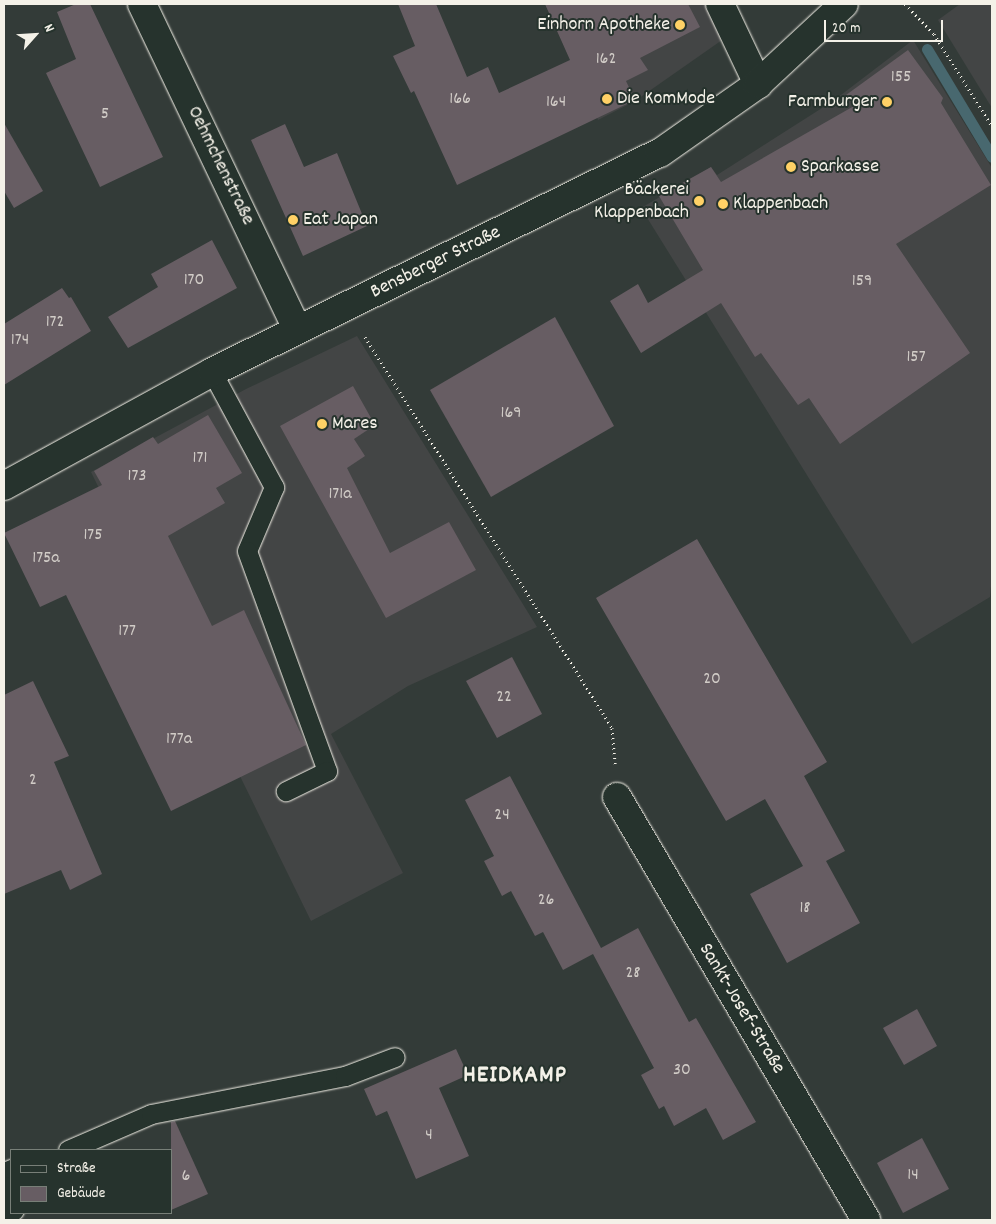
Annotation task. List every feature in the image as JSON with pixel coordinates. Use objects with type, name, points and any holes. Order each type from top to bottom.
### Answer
[{"type":"main road","name":"Oehmchenstraße","points":[[142,4],[297,329]]},
{"type":"main road","points":[[720,4],[758,84]]},
{"type":"main road","name":"Bensberger Straße","points":[[4,486],[212,372],[660,153],[758,84],[844,4]]},
{"type":"main road","name":"Sankt-Josef-Straße","points":[[617,797],[866,1220]]},
{"type":"main road","points":[[4,1191],[10,1206]]},
{"type":"lane","points":[[212,372],[274,487],[247,551],[327,771],[286,791]]},
{"type":"lane","points":[[70,1149],[151,1114],[346,1076],[395,1057]]},
{"type":"path","points":[[905,4],[934,34],[992,126]]},
{"type":"path","points":[[346,307],[612,728],[617,797]]},
{"type":"shaded area","points":[[545,4],[708,4],[725,38],[635,101],[598,120]]},
{"type":"shaded area","points":[[960,4],[992,4],[992,108],[938,20]]},
{"type":"shaded area","points":[[913,40],[992,168],[992,575],[990,597],[912,644],[641,208],[711,167],[717,175],[833,101]]},
{"type":"shaded area","points":[[357,336],[537,627],[408,686],[331,734],[403,873],[311,921],[91,472],[246,389]]},
{"type":"building","points":[[76,4],[90,4],[163,157],[100,187],[46,73],[76,59],[57,12]]},
{"type":"building","points":[[398,4],[436,4],[467,77],[488,67],[499,93],[570,60],[545,4],[688,4],[700,27],[640,58],[648,70],[626,81],[635,100],[457,185],[414,91],[411,93],[393,56],[415,46]]},
{"type":"building","points":[[908,50],[943,98],[941,103],[991,185],[896,244],[970,353],[840,444],[809,398],[798,405],[761,353],[755,357],[721,303],[641,353],[610,301],[638,284],[648,303],[703,270],[659,196],[711,167],[721,182],[854,106],[846,95]]},
{"type":"building","points":[[4,123],[43,191],[14,208],[4,191]]},
{"type":"building","points":[[285,124],[304,167],[337,153],[367,226],[303,256],[251,140]]},
{"type":"building","points":[[212,240],[237,288],[128,348],[108,317],[158,287],[151,274]]},
{"type":"building","points":[[62,288],[69,298],[71,297],[91,331],[4,385],[4,324]]},
{"type":"building","points":[[555,317],[614,426],[491,497],[430,390]]},
{"type":"building","points":[[353,386],[375,425],[354,439],[365,456],[347,468],[390,553],[449,522],[476,570],[386,618],[280,426]]},
{"type":"building","points":[[208,415],[242,473],[216,488],[225,503],[168,536],[212,626],[244,610],[306,745],[171,811],[66,595],[40,607],[4,533],[102,485],[94,471],[153,437],[158,444]]},
{"type":"building","points":[[697,539],[827,762],[804,776],[845,851],[826,861],[860,923],[787,963],[750,894],[803,866],[765,799],[726,821],[596,598]]},
{"type":"building","points":[[512,657],[542,714],[497,738],[466,681]]},
{"type":"building","points":[[33,681],[69,756],[54,762],[102,874],[70,890],[61,870],[4,894],[4,695]]},
{"type":"building","points":[[510,776],[601,948],[638,928],[689,1022],[696,1018],[756,1122],[723,1140],[706,1108],[674,1126],[664,1106],[659,1109],[641,1075],[654,1068],[593,954],[563,970],[543,932],[535,936],[511,891],[502,896],[484,861],[494,856],[465,800]]},
{"type":"building","points":[[917,1009],[937,1046],[904,1065],[883,1028]]},
{"type":"building","points":[[456,1049],[468,1075],[439,1088],[469,1156],[416,1179],[387,1111],[376,1116],[364,1089]]},
{"type":"building","points":[[175,1121],[208,1194],[172,1210],[172,1149],[171,1122]]},
{"type":"building","points":[[922,1138],[949,1189],[903,1213],[877,1163]]},
{"type":"waterway","points":[[927,49],[992,157]]},
{"type":"place","name":"Einhorn Apotheke","points":[[680,25]]},
{"type":"place","name":"Die KomMode","points":[[607,99]]},
{"type":"place","name":"Farmburger","points":[[887,102]]},
{"type":"place","name":"Sparkasse","points":[[791,167]]},
{"type":"place","name":"Bäckerei Klappenbach","points":[[699,201]]},
{"type":"place","name":"Klappenbach","points":[[723,204]]},
{"type":"place","name":"Eat Japan","points":[[293,220]]},
{"type":"place","name":"Mares","points":[[322,424]]},
{"type":"district","name":"HEIDKAMP","points":[[515,1076]]}]
